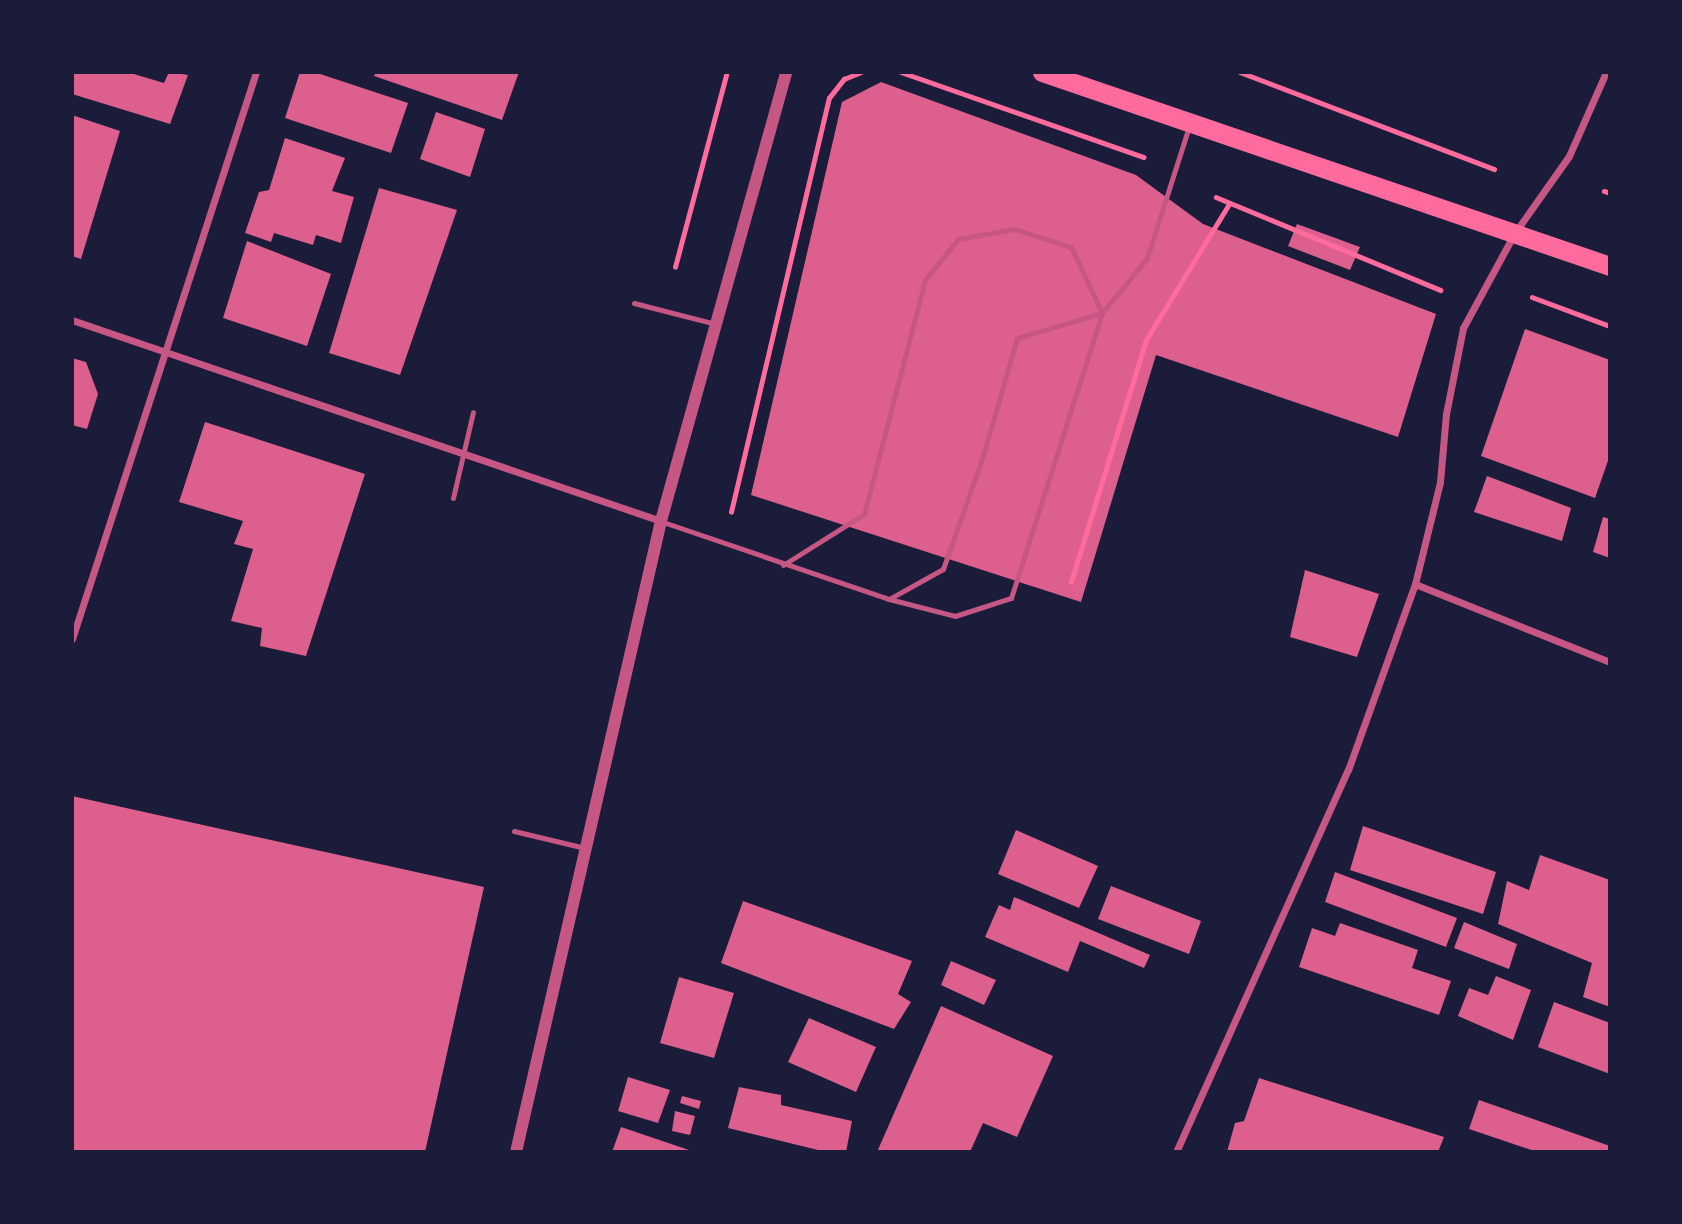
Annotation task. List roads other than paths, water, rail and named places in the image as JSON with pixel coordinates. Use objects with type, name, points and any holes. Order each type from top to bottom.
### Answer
[{"type":"highway","points":[[1042,72],[1610,266]]},
{"type":"street","points":[[72,639],[163,350],[256,72]]},
{"type":"street","points":[[516,1152],[661,521],[786,72]]},
{"type":"street","points":[[1176,1152],[1348,770],[1415,584],[1440,482],[1446,414],[1463,328],[1514,234],[1569,156],[1606,72]]},
{"type":"street","points":[[72,320],[661,521]]},
{"type":"street","points":[[1415,584],[1610,662]]},
{"type":"lane","points":[[661,521],[783,565],[889,599],[955,616],[1011,598],[1102,313],[1147,258],[1190,123]]},
{"type":"lane","points":[[783,565],[864,514],[925,279],[958,239],[1014,229],[1071,247],[1102,313]]},
{"type":"lane","points":[[634,303],[716,324]]},
{"type":"lane","points":[[889,599],[943,569],[984,456],[1017,338],[1102,313]]},
{"type":"lane","points":[[453,498],[473,412]]},
{"type":"lane","points":[[514,831],[585,848]]}]
